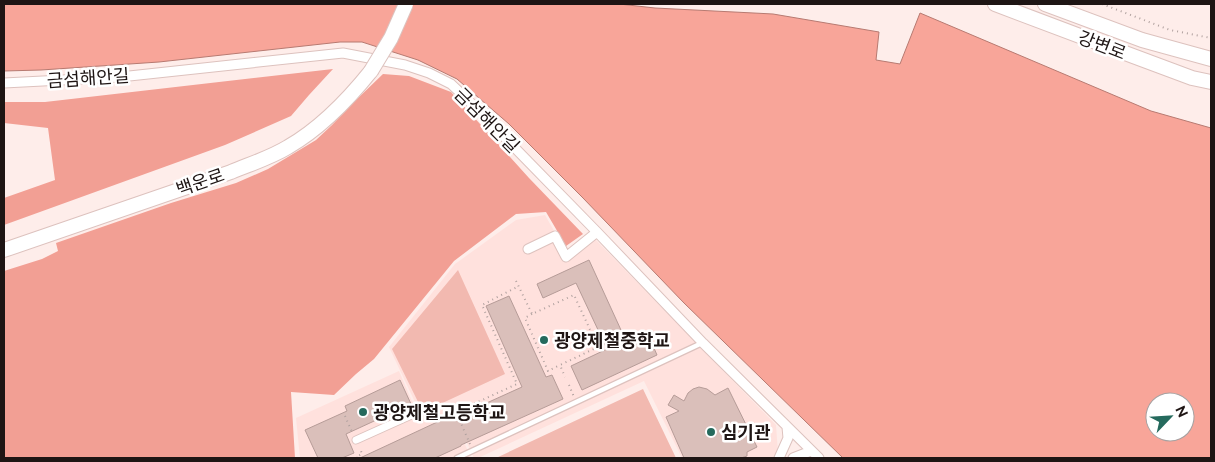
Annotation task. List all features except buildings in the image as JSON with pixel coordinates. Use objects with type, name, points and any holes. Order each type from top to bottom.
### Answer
[{"type":"main road","name":"백운로","points":[[4,250],[238,169],[287,148],[316,128],[357,89],[371,71],[391,38],[406,4]]},
{"type":"main road","name":"강변로","points":[[995,4],[1192,78],[1211,82]]},
{"type":"main road","name":"강변로","points":[[1045,4],[1142,40],[1211,59]]},
{"type":"street","name":"금섬해안길","points":[[4,83],[120,76],[343,53],[405,65],[429,73],[451,84],[468,100],[787,427],[810,454],[819,458]]},
{"type":"street","points":[[528,249],[555,236],[566,257],[597,232]]},
{"type":"street","points":[[356,440],[416,413]]},
{"type":"street","points":[[779,458],[788,438],[787,427]]},
{"type":"street","points":[[793,458],[810,454]]},
{"type":"lane","points":[[457,458],[703,343]]},
{"type":"path","points":[[1102,4],[1170,30],[1211,38]]},
{"type":"path","points":[[516,281],[532,314]]},
{"type":"path","points":[[473,451],[456,412],[517,384],[482,305],[519,286]]},
{"type":"path","points":[[574,295],[598,347],[548,371],[525,318],[532,314],[574,295]]},
{"type":"path","points":[[560,365],[565,377]]},
{"type":"path","points":[[569,385],[576,403]]},
{"type":"shaded area","points":[[4,4],[619,4],[655,8],[773,14],[879,32],[876,60],[900,64],[920,13],[1151,111],[1211,128],[1211,458],[843,458],[684,303],[509,124],[457,79],[418,60],[362,42],[340,42],[159,62],[4,71]]},
{"type":"shaded area","points":[[333,69],[291,116],[225,145],[4,225],[4,198],[55,180],[48,128],[4,123],[4,102],[45,102]]},
{"type":"shaded area","points":[[383,74],[409,76],[451,92],[583,234],[566,246],[546,212],[516,214],[454,261],[374,359],[334,395],[291,392],[295,458],[4,458],[4,271],[42,259],[58,251],[56,243],[171,203],[236,183],[268,169],[316,140]]},
{"type":"shaded area","name":"광양제철중학교","points":[[545,215],[565,250],[591,235],[776,425],[778,453],[772,458],[682,458],[644,381],[478,458],[474,458],[449,404],[422,417],[389,347],[455,264],[516,220]]},
{"type":"shaded area","points":[[458,270],[505,374],[423,412],[392,349]]},
{"type":"shaded area","name":"광양제철고등학교","points":[[399,371],[420,420],[448,407],[471,458],[300,458],[296,418]]},
{"type":"shaded area","name":"광양제철고등학교","points":[[643,389],[676,458],[496,458]]},
{"type":"place","name":"광양제철중학교","points":[[544,340]]},
{"type":"place","name":"광양제철고등학교","points":[[363,412]]},
{"type":"place","name":"심기관","points":[[711,432]]}]
